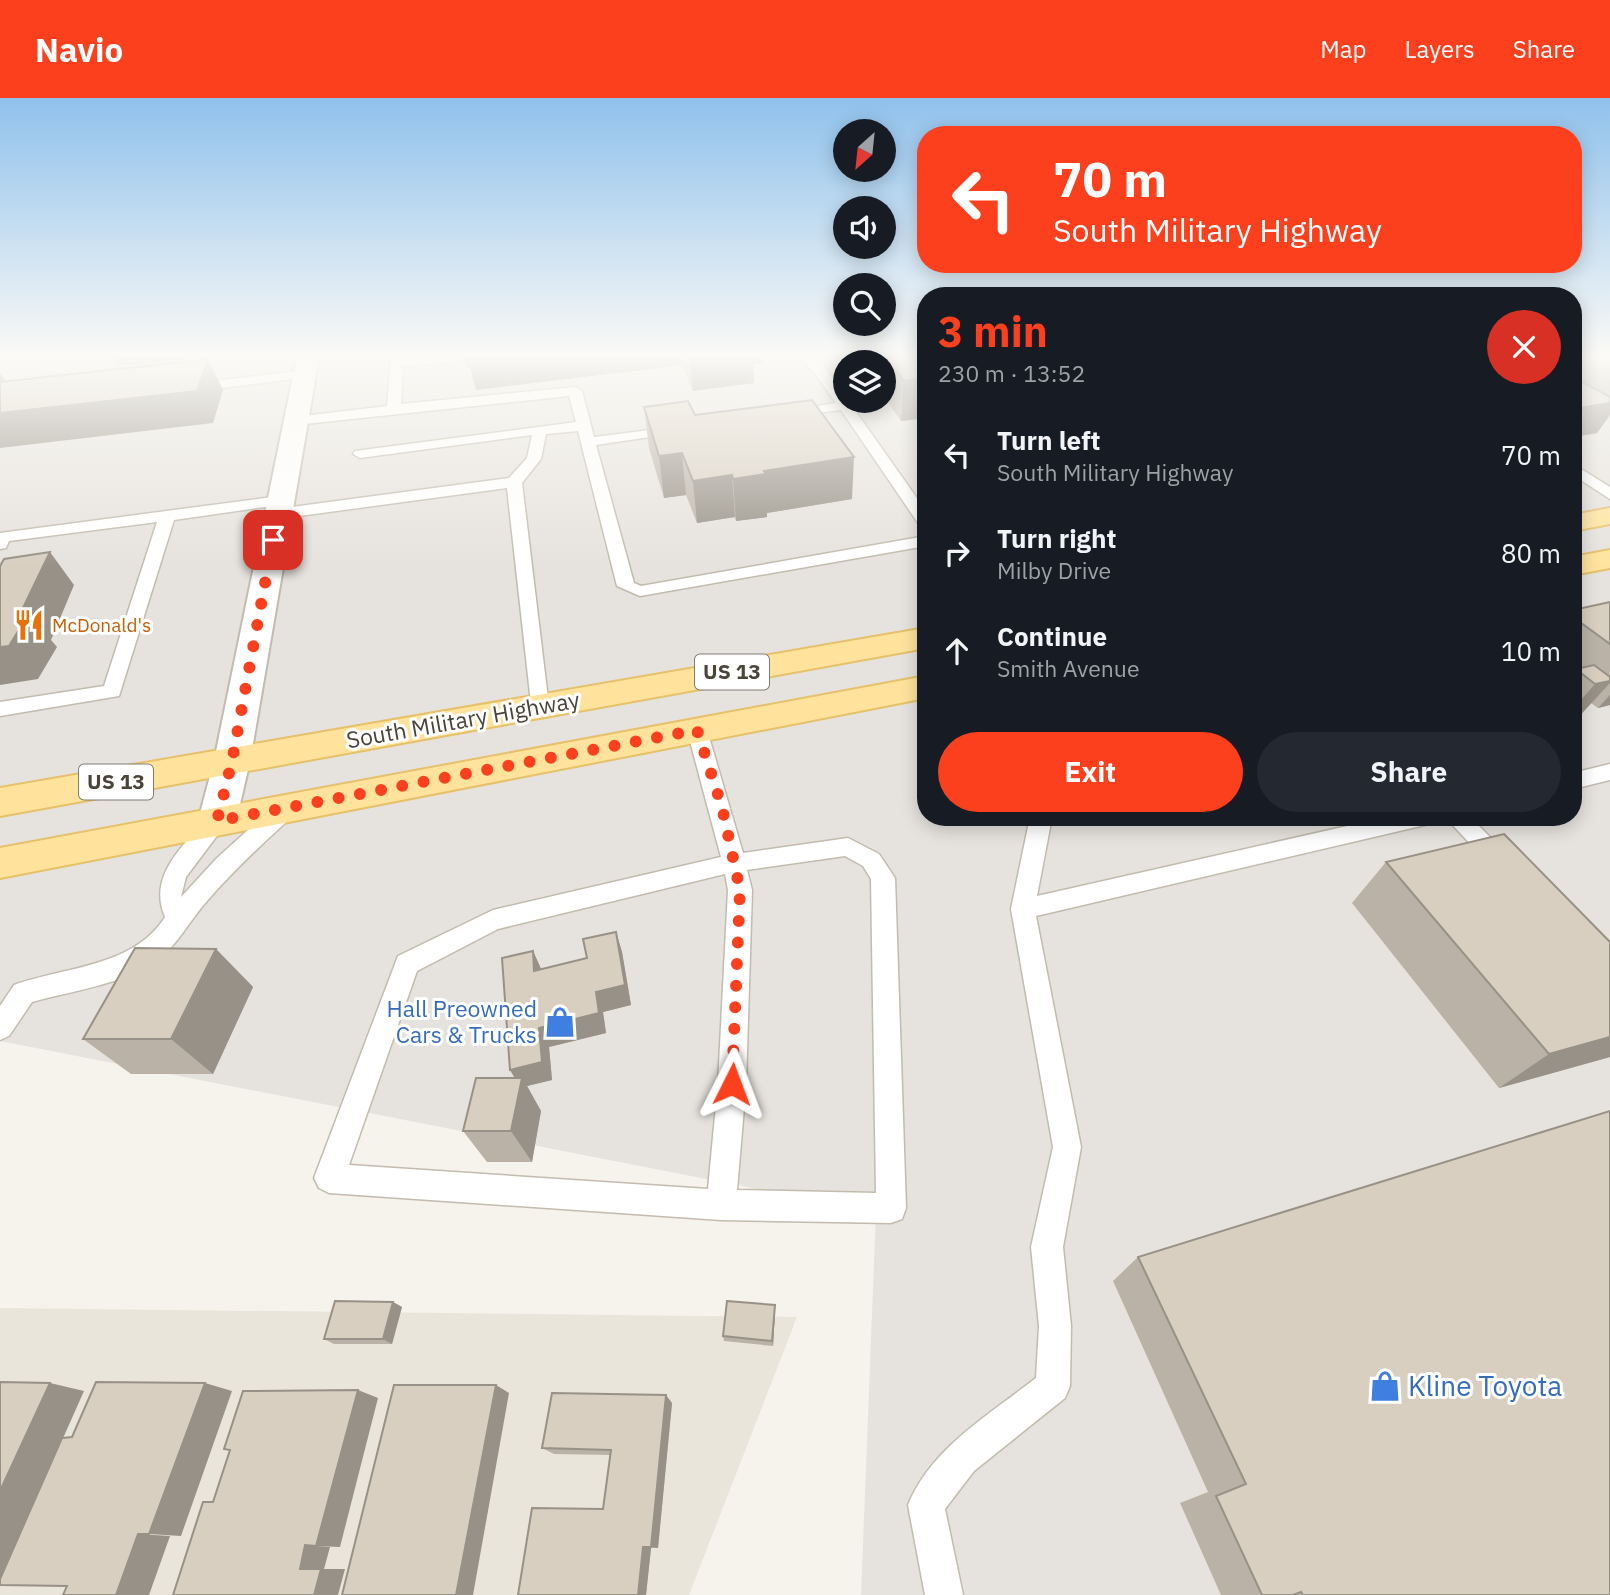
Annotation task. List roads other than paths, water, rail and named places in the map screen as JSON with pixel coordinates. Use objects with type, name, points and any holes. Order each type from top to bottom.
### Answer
[{"type":"main road","points":[[1582,521],[1610,516]]},
{"type":"main road","points":[[1582,564],[1610,559]]},
{"type":"main road","name":"South Military Highway","points":[[0,802],[917,640]]},
{"type":"main road","name":"US 13","points":[[0,863],[917,689]]},
{"type":"street","points":[[217,821],[232,761],[294,427]]},
{"type":"lane","points":[[360,454],[575,427]]},
{"type":"lane","points":[[584,427],[626,586],[640,591],[917,543]]},
{"type":"lane","points":[[589,442],[696,427]]},
{"type":"lane","points":[[857,427],[917,510]]},
{"type":"lane","points":[[0,544],[4,537],[167,514],[279,508],[514,481],[534,459],[540,430]]},
{"type":"lane","points":[[1582,474],[1610,494]]},
{"type":"lane","points":[[514,481],[539,707]]},
{"type":"lane","points":[[0,709],[112,691],[167,514]]},
{"type":"lane","points":[[697,730],[722,807],[735,863],[740,904],[732,1084],[721,1205]]},
{"type":"lane","points":[[1582,779],[1610,772]]},
{"type":"lane","points":[[0,1028],[23,993],[117,967],[148,953],[165,938],[177,918],[225,864],[287,808]]},
{"type":"lane","points":[[177,918],[169,899],[175,874],[217,821]]},
{"type":"lane","points":[[944,1595],[926,1505],[961,1458],[1053,1386],[1055,1326],[1047,1247],[1067,1147],[1023,909],[1039,826]]},
{"type":"lane","points":[[1023,909],[1386,826]]},
{"type":"lane","points":[[1465,826],[1514,875]]},
{"type":"lane","points":[[848,846],[871,860],[883,878],[891,1208],[721,1205],[329,1178],[407,964],[494,920],[735,863],[848,846]]},
{"type":"place","name":"McDonald's","points":[[29,625]]},
{"type":"place","name":"Hall Preowned Cars & Trucks","points":[[560,1022]]},
{"type":"place","name":"Kline Toyota","points":[[1385,1386]]}]
